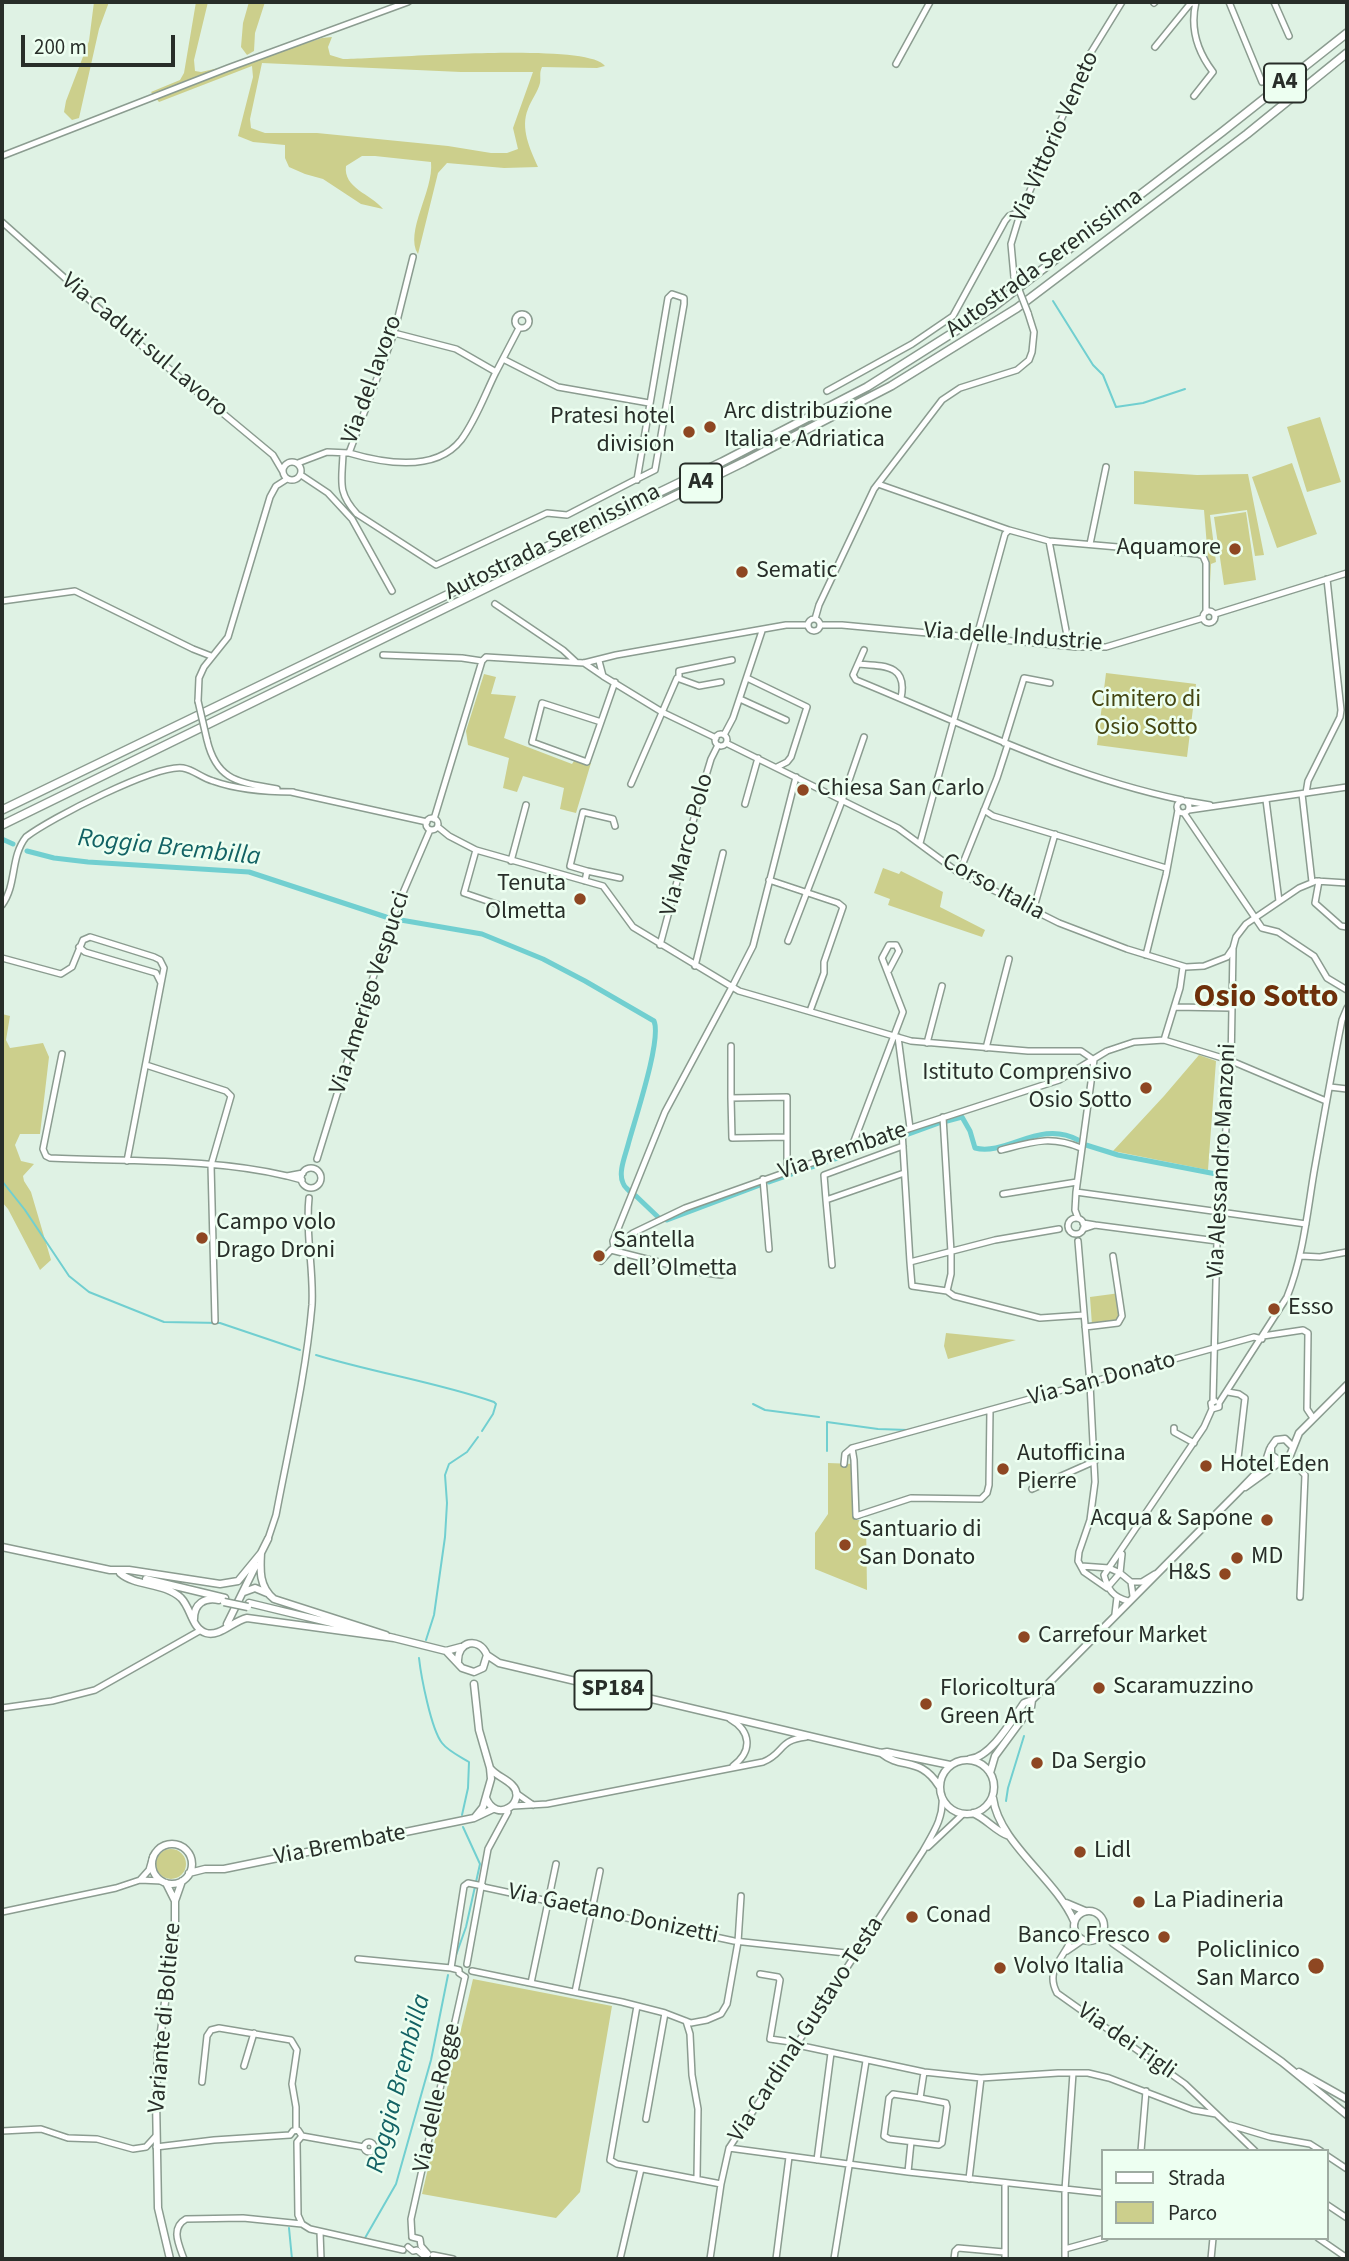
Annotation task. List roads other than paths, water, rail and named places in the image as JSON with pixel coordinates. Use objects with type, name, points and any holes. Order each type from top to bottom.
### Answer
[{"type":"highway","name":"Autostrada Serenissima","points":[[2,810],[722,462],[867,387],[992,308],[1347,33]]},
{"type":"highway","name":"Autostrada Serenissima","points":[[2,825],[744,462],[891,386],[1017,309],[1247,134],[1347,53]]},
{"type":"main road","points":[[1240,1490],[1283,1461],[1292,1449],[1298,1433],[1347,1385]]},
{"type":"main road","points":[[993,1796],[983,1809],[962,1814],[950,1808],[942,1797],[939,1786],[942,1774],[956,1761],[987,1753],[1024,1703],[1031,1700],[1265,1464],[1273,1442],[1298,1433]]},
{"type":"main road","points":[[1279,1439],[1287,1440],[1292,1449]]},
{"type":"main road","points":[[1270,1449],[1273,1457],[1283,1461]]},
{"type":"main road","points":[[223,1629],[244,1592],[268,1539]]},
{"type":"main road","points":[[2,1548],[110,1570],[225,1600],[446,1651],[467,1671],[474,1684],[479,1730],[490,1768],[491,1785]]},
{"type":"main road","points":[[110,1570],[129,1570],[228,1584],[242,1577],[261,1553]]},
{"type":"main road","points":[[261,1553],[261,1576],[269,1594]]},
{"type":"main road","points":[[120,1573],[176,1594],[201,1630],[213,1634],[240,1619],[254,1619],[362,1636],[394,1638]]},
{"type":"main road","points":[[244,1592],[256,1588],[281,1602],[394,1638]]},
{"type":"main road","points":[[195,1621],[194,1612],[202,1602],[225,1600]]},
{"type":"main road","name":"SP184","points":[[461,1647],[477,1643],[484,1647],[487,1655],[499,1663],[881,1753],[950,1765]]},
{"type":"main road","points":[[446,1651],[461,1647]]},
{"type":"main road","points":[[458,1662],[461,1647]]},
{"type":"main road","points":[[474,1684],[487,1655]]},
{"type":"main road","name":"SP184","points":[[467,1671],[499,1663]]},
{"type":"main road","points":[[990,1773],[995,1756],[1031,1707],[1031,1700]]},
{"type":"main road","name":"SP184","points":[[881,1753],[926,1770],[939,1786]]},
{"type":"main road","points":[[970,1759],[982,1764],[990,1773],[995,1810],[1009,1836],[1066,1903],[1074,1921],[1074,1931],[1083,1940],[1113,1943]]},
{"type":"main road","points":[[486,1798],[503,1809],[516,1793],[512,1785],[490,1768]]},
{"type":"main road","points":[[474,1818],[483,1807],[491,1785],[503,1780]]},
{"type":"main road","name":"Via Brembate","points":[[189,1873],[205,1869],[224,1869],[474,1818],[503,1809]]},
{"type":"main road","points":[[973,1813],[986,1818],[1009,1836]]},
{"type":"main road","points":[[173,1844],[188,1852],[191,1860],[189,1873],[182,1881],[164,1882],[153,1870],[153,1856],[158,1849],[173,1844]]},
{"type":"main road","points":[[191,1860],[205,1869]]},
{"type":"main road","name":"Variante di Boltiere","points":[[170,2259],[158,2208],[158,2053],[176,1929],[175,1901],[182,1881]]},
{"type":"main road","name":"Variante di Boltiere","points":[[164,1882],[175,1901]]},
{"type":"main road","points":[[1066,1903],[1098,1914],[1113,1943],[1282,2062],[1347,2115]]},
{"type":"main road","points":[[1074,1921],[1085,1911]]},
{"type":"main road","points":[[1095,1940],[1104,1929]]},
{"type":"main road","points":[[1282,2062],[1347,2099]]},
{"type":"street","points":[[2,156],[228,68],[408,2]]},
{"type":"street","name":"Via Vittorio Veneto","points":[[878,484],[942,400],[960,388],[1017,370],[1029,360],[1034,332],[1014,278],[1011,244],[1021,211],[1090,54],[1122,2]]},
{"type":"street","points":[[1155,47],[1189,4],[1195,2],[1193,30],[1202,55],[1213,72],[1194,96]]},
{"type":"street","points":[[1229,2],[1262,82]]},
{"type":"street","points":[[1274,2],[1289,36]]},
{"type":"street","points":[[896,64],[928,3]]},
{"type":"street","points":[[827,391],[912,344],[953,316],[1005,221],[1009,216],[1021,211]]},
{"type":"street","name":"Via Caduti sul Lavoro","points":[[2,222],[131,337],[273,455],[287,479]]},
{"type":"street","name":"Via del lavoro","points":[[298,463],[327,452],[346,454],[394,333],[413,257]]},
{"type":"street","points":[[519,328],[460,441],[445,452],[417,462],[379,462],[346,454],[342,494],[347,503],[357,514],[436,565],[547,513],[568,514],[637,480],[655,470],[684,304],[684,298],[677,294],[668,298],[637,480]]},
{"type":"street","points":[[394,333],[456,349],[496,372]]},
{"type":"street","points":[[503,359],[558,387],[649,403]]},
{"type":"street","points":[[283,472],[286,464],[292,461],[298,463],[302,470],[296,480],[287,479],[276,486],[270,497],[228,636],[204,667],[197,690],[211,757],[218,769],[242,783],[427,822],[434,819]]},
{"type":"street","points":[[1090,544],[1106,467]]},
{"type":"street","points":[[301,475],[328,493],[352,519],[392,591]]},
{"type":"street","points":[[815,619],[819,605],[878,484],[1049,541],[1188,552],[1203,556],[1206,564],[1204,615]]},
{"type":"street","points":[[920,843],[1005,534],[1011,529]]},
{"type":"street","points":[[1049,541],[1069,646]]},
{"type":"street","name":"Via delle Industrie","points":[[383,655],[584,663],[786,625],[808,625],[814,631],[820,625],[842,625],[1106,647],[1211,611],[1215,614],[1347,573]]},
{"type":"street","points":[[1327,579],[1341,710],[1340,718],[1304,793],[1315,903],[1341,926],[1347,927]]},
{"type":"street","points":[[2,601],[75,591],[211,656]]},
{"type":"street","points":[[495,604],[563,650],[576,662]]},
{"type":"street","name":"Via delle Industrie","points":[[1204,615],[1206,623],[1212,623],[1215,614]]},
{"type":"street","points":[[808,625],[810,620],[815,619]]},
{"type":"street","points":[[815,619],[820,625]]},
{"type":"street","points":[[584,663],[662,712],[716,738],[724,735],[733,718],[762,631]]},
{"type":"street","points":[[193,649],[204,667]]},
{"type":"street","points":[[864,650],[853,675],[856,680],[1075,772],[1162,797],[1213,806]]},
{"type":"street","points":[[468,658],[478,671]]},
{"type":"street","points":[[602,660],[603,676]]},
{"type":"street","points":[[631,784],[669,694],[679,678],[679,671],[732,660]]},
{"type":"street","points":[[434,819],[482,661]]},
{"type":"street","points":[[859,664],[887,667],[896,671],[904,686],[901,698]]},
{"type":"street","points":[[959,873],[984,810],[1023,679],[1027,677],[1050,683]]},
{"type":"street","points":[[679,678],[699,686],[721,682]]},
{"type":"street","points":[[747,678],[807,707],[791,757],[777,767]]},
{"type":"street","points":[[601,722],[542,703],[532,742],[587,762],[601,722],[615,682]]},
{"type":"street","points":[[740,699],[786,720]]},
{"type":"street","points":[[716,738],[718,745],[722,746],[727,738],[724,735]]},
{"type":"street","points":[[788,941],[864,737]]},
{"type":"street","name":"Corso Italia","points":[[726,743],[890,824],[959,873],[1059,923],[1183,967],[1204,966],[1227,957],[1233,948]]},
{"type":"street","name":"Via Marco Polo","points":[[660,946],[704,781],[718,745]]},
{"type":"street","points":[[746,804],[758,758]]},
{"type":"street","points":[[2,905],[10,889],[20,844],[34,831],[156,771],[181,768],[242,788],[293,792]]},
{"type":"street","points":[[1312,775],[1317,791]]},
{"type":"street","points":[[721,1275],[698,1272],[612,1248],[613,1241],[665,1112],[753,946],[796,778]]},
{"type":"street","points":[[1162,797],[1182,811],[1347,787]]},
{"type":"street","points":[[1266,800],[1279,901]]},
{"type":"street","points":[[1184,801],[1178,803],[1182,811],[1262,928],[1278,932],[1314,956],[1327,978],[1347,990]]},
{"type":"street","points":[[1146,955],[1177,821],[1189,805],[1184,801]]},
{"type":"street","points":[[511,861],[526,805]]},
{"type":"street","points":[[984,810],[993,816],[1166,867]]},
{"type":"street","points":[[615,826],[613,819],[583,812],[569,866],[620,878]]},
{"type":"street","points":[[434,819],[438,827],[449,836],[475,850],[603,887],[628,922],[660,946],[732,987],[927,1044],[1052,1052],[1081,1051],[1094,1060],[1075,1210],[1095,1461],[1093,1504],[1078,1561],[1084,1572],[1117,1597],[1131,1599],[1131,1583],[1121,1573],[1109,1568],[1081,1566]]},
{"type":"street","points":[[427,822],[430,830],[438,827]]},
{"type":"street","name":"Via Amerigo Vespucci","points":[[268,1539],[276,1515],[308,1346],[312,1300],[307,1230],[309,1198],[310,1187],[320,1181],[320,1175],[314,1169],[390,923],[430,830]]},
{"type":"street","points":[[1033,911],[1055,834]]},
{"type":"street","points":[[475,850],[464,893],[508,908]]},
{"type":"street","points":[[695,966],[723,853]]},
{"type":"street","points":[[585,881],[587,872]]},
{"type":"street","points":[[769,880],[843,907],[810,1011]]},
{"type":"street","points":[[1256,917],[1315,882],[1347,883]]},
{"type":"street","name":"Via Alessandro Manzoni","points":[[1216,1402],[1213,1350],[1217,1241],[1231,1066],[1229,1060],[1233,948],[1236,937],[1246,924],[1256,917]]},
{"type":"street","points":[[2,958],[61,974],[72,967],[83,940],[90,937],[154,957],[163,964],[127,1161]]},
{"type":"street","points":[[79,947],[85,952],[151,971],[160,977],[161,986]]},
{"type":"street","points":[[151,971],[155,965],[154,957]]},
{"type":"street","points":[[986,1048],[1009,959]]},
{"type":"street","points":[[1183,967],[1175,1007],[1164,1040],[1229,1060],[1326,1101]]},
{"type":"street","points":[[851,1149],[896,1037],[903,1008],[889,970]]},
{"type":"street","points":[[927,1044],[942,986]]},
{"type":"street","points":[[1175,1007],[1231,1008]]},
{"type":"street","points":[[1099,1583],[1194,1443],[1212,1409],[1218,1409],[1216,1402],[1228,1392],[1287,1297],[1301,1255],[1326,1101],[1347,1010]]},
{"type":"street","points":[[896,1037],[910,1128]]},
{"type":"street","name":"Via Brembate","points":[[601,1261],[612,1248],[644,1226],[685,1208],[902,1130],[1059,1080],[1121,1045],[1164,1040]]},
{"type":"street","points":[[731,1046],[732,1138],[787,1137]]},
{"type":"street","points":[[62,1054],[43,1149],[50,1158],[211,1165],[302,1177],[314,1169]]},
{"type":"street","points":[[146,1065],[229,1093],[231,1100],[211,1165],[215,1321]]},
{"type":"street","points":[[1330,1087],[1347,1088]]},
{"type":"street","points":[[732,1098],[786,1097],[787,1171]]},
{"type":"street","points":[[943,1117],[951,1252],[951,1274],[947,1291]]},
{"type":"street","points":[[902,1130],[913,1262],[912,1286],[947,1291],[954,1296],[1040,1318],[1084,1314]]},
{"type":"street","points":[[1001,1150],[1052,1140],[1081,1148]]},
{"type":"street","points":[[832,1265],[824,1175],[903,1146]]},
{"type":"street","points":[[826,1200],[904,1173]]},
{"type":"street","points":[[302,1177],[310,1187]]},
{"type":"street","points":[[764,1179],[769,1249]]},
{"type":"street","points":[[1003,1194],[1077,1182]]},
{"type":"street","points":[[1076,1192],[1306,1224]]},
{"type":"street","points":[[913,1262],[995,1240],[1095,1224],[1217,1241]]},
{"type":"street","points":[[1301,1255],[1320,1257],[1347,1252]]},
{"type":"street","points":[[1086,1327],[1118,1323],[1122,1316],[1113,1256]]},
{"type":"street","name":"Via San Donato","points":[[852,1448],[1256,1337],[1303,1329],[1308,1333],[1307,1409],[1313,1418]]},
{"type":"street","points":[[1228,1392],[1245,1398],[1237,1467]]},
{"type":"street","points":[[852,1448],[856,1516],[911,1498],[981,1499],[987,1493],[989,1485],[990,1410]]},
{"type":"street","points":[[1174,1428],[1174,1432],[1194,1443]]},
{"type":"street","points":[[844,1464],[845,1454],[852,1448]]},
{"type":"street","points":[[1292,1449],[1294,1463]]},
{"type":"street","points":[[1032,1489],[1095,1461]]},
{"type":"street","points":[[1283,1461],[1294,1463],[1305,1475],[1300,1597]]},
{"type":"street","points":[[1107,1588],[1121,1573],[1124,1548]]},
{"type":"street","points":[[1131,1583],[1142,1582],[1158,1573]]},
{"type":"street","points":[[1104,1575],[1107,1588]]},
{"type":"street","points":[[1115,1614],[1117,1597]]},
{"type":"street","points":[[2,1708],[52,1701],[95,1690],[201,1630]]},
{"type":"street","points":[[727,1717],[743,1729],[748,1744],[744,1756],[727,1769]]},
{"type":"street","points":[[451,1968],[464,1885],[481,1886],[488,1849],[503,1821],[503,1809],[763,1762],[789,1740],[809,1736]]},
{"type":"street","points":[[516,1793],[533,1805]]},
{"type":"street","name":"Via Cardinal Gustavo Testa","points":[[710,2259],[721,2184],[730,2148],[923,1851],[940,1820],[942,1797]]},
{"type":"street","name":"Via Cardinal Gustavo Testa","points":[[923,1851],[962,1814]]},
{"type":"street","points":[[141,1880],[149,1870],[153,1856]]},
{"type":"street","points":[[531,1983],[556,1864]]},
{"type":"street","points":[[575,1992],[600,1871]]},
{"type":"street","points":[[2,1912],[116,1888],[141,1880],[164,1882]]},
{"type":"street","name":"Via Gaetano Donizetti","points":[[467,1964],[481,1886],[738,1942],[855,1954]]},
{"type":"street","points":[[459,1970],[463,1964],[467,1964],[472,1971],[575,1992],[698,2022],[716,2017],[726,2008],[738,1942],[741,1896]]},
{"type":"street","name":"Via dei Tigli","points":[[1074,1931],[1054,1969],[1052,1978],[1057,1993],[1185,2084],[1253,2149]]},
{"type":"street","points":[[1065,1952],[1083,1940]]},
{"type":"street","points":[[358,1959],[451,1968],[459,1970],[465,1977],[472,1971]]},
{"type":"street","points":[[760,1974],[778,1977],[780,1980],[769,2038],[925,2073],[981,2078],[1073,2073],[1109,2078],[1193,2110],[1216,2114]]},
{"type":"street","name":"Via delle Rogge","points":[[412,2237],[411,2219],[465,1977]]},
{"type":"street","points":[[637,2006],[610,2160],[613,2163],[721,2184]]},
{"type":"street","points":[[646,2119],[665,2013]]},
{"type":"street","points":[[686,2021],[691,2042],[692,2075],[698,2116],[697,2178]]},
{"type":"street","points":[[691,2042],[698,2022]]},
{"type":"street","points":[[202,2082],[207,2036],[211,2030],[219,2028],[290,2040],[297,2050],[292,2084],[296,2130]]},
{"type":"street","points":[[244,2066],[254,2033]]},
{"type":"street","points":[[817,2160],[831,2053]]},
{"type":"street","points":[[834,2259],[866,2061]]},
{"type":"street","points":[[920,2098],[925,2073]]},
{"type":"street","points":[[1065,2259],[1065,2190],[1073,2073]]},
{"type":"street","points":[[969,2179],[981,2078]]},
{"type":"street","points":[[1141,2149],[1146,2091]]},
{"type":"street","points":[[893,2094],[920,2098],[946,2103],[943,2143],[939,2145],[911,2142],[884,2136],[889,2098],[893,2094]]},
{"type":"street","name":"Via dei Tigli","points":[[1227,2124],[1270,2137],[1310,2144],[1318,2149]]},
{"type":"street","points":[[2,2131],[41,2129],[68,2138],[97,2139],[133,2149],[146,2147],[156,2136]]},
{"type":"street","points":[[156,2147],[290,2135],[296,2130]]},
{"type":"street","points":[[296,2130],[301,2132],[302,2136],[364,2147]]},
{"type":"street","points":[[290,2135],[292,2140],[298,2142]]},
{"type":"street","points":[[302,2136],[298,2142],[298,2215],[302,2224]]},
{"type":"street","points":[[908,2172],[911,2142]]},
{"type":"street","points":[[730,2148],[908,2172],[1100,2193]]},
{"type":"street","points":[[1328,2156],[1347,2169]]},
{"type":"street","points":[[776,2259],[789,2157]]},
{"type":"street","points":[[620,2259],[641,2169]]},
{"type":"street","points":[[1004,2259],[1005,2183]]},
{"type":"street","points":[[1328,2205],[1347,2218]]},
{"type":"street","points":[[283,2221],[298,2215]]},
{"type":"street","points":[[184,2259],[177,2230],[180,2222],[186,2219],[283,2221],[302,2224],[320,2232],[411,2250],[419,2248]]},
{"type":"street","points":[[320,2232],[321,2259]]},
{"type":"street","points":[[399,2258],[412,2237],[418,2238],[419,2248],[430,2257],[453,2259]]},
{"type":"street","points":[[1065,2249],[1100,2239]]},
{"type":"street","points":[[1212,2259],[1213,2240]]},
{"type":"street","points":[[1321,2240],[1347,2258]]},
{"type":"street","points":[[954,2259],[958,2248],[1004,2252]]},
{"type":"waterway","points":[[1053,301],[1093,365],[1103,375],[1116,407],[1143,403],[1185,389]]},
{"type":"waterway","name":"Roggia Brembilla","points":[[2,839],[13,844]]},
{"type":"waterway","name":"Roggia Brembilla","points":[[27,851],[88,862],[249,872],[386,917]]},
{"type":"waterway","name":"Roggia Brembilla","points":[[395,919],[482,934],[543,959],[654,1021],[651,1063],[622,1169],[622,1179],[630,1192]]},
{"type":"waterway","name":"Roggia Brembilla","points":[[947,1121],[962,1117],[975,1148],[999,1147],[1037,1135],[1064,1135],[1078,1140]]},
{"type":"waterway","name":"Roggia Brembilla","points":[[906,1135],[939,1123]]},
{"type":"waterway","name":"Roggia Brembilla","points":[[769,1182],[898,1137]]},
{"type":"waterway","name":"Roggia Brembilla","points":[[1086,1145],[1118,1155],[1216,1174]]},
{"type":"waterway","name":"Roggia Brembilla","points":[[2,1181],[69,1276],[89,1292],[164,1322],[220,1323],[300,1350]]},
{"type":"waterway","name":"Roggia Brembilla","points":[[667,1220],[760,1185]]},
{"type":"waterway","name":"Roggia Brembilla","points":[[636,1196],[658,1217]]},
{"type":"waterway","name":"Roggia Brembilla","points":[[316,1355],[494,1402],[496,1404],[493,1414],[482,1431]]},
{"type":"waterway","points":[[753,1404],[765,1410],[819,1417]]},
{"type":"waterway","points":[[827,1451],[827,1422],[908,1430]]},
{"type":"waterway","name":"Roggia Brembilla","points":[[426,1640],[434,1615],[445,1537],[445,1475],[449,1464],[467,1452],[478,1437]]},
{"type":"waterway","name":"Roggia Brembilla","points":[[419,1658],[427,1702],[438,1736],[448,1749],[469,1762],[468,1788],[462,1815]]},
{"type":"waterway","points":[[1006,1801],[1024,1736]]},
{"type":"waterway","name":"Roggia Brembilla","points":[[455,1958],[466,1927],[480,1864],[463,1827]]},
{"type":"waterway","name":"Roggia Brembilla","points":[[365,2238],[396,2184],[431,2060],[448,1975]]},
{"type":"waterway","name":"Roggia Brembilla","points":[[289,2228],[292,2259]]},
{"type":"place","name":"Arc distribuzione Italia e Adriatica","points":[[710,427]]},
{"type":"place","name":"Pratesi hotel division","points":[[689,432]]},
{"type":"place","name":"Aquamore","points":[[1235,549]]},
{"type":"place","name":"Sematic","points":[[742,572]]},
{"type":"place","name":"Chiesa San Carlo","points":[[803,790]]},
{"type":"place","name":"Tenuta Olmetta","points":[[580,899]]},
{"type":"place","name":"Istituto Comprensivo Osio Sotto","points":[[1146,1088]]},
{"type":"place","name":"Campo volo Drago Droni","points":[[202,1238]]},
{"type":"place","name":"Santella dell’Olmetta","points":[[599,1256]]},
{"type":"place","name":"Esso","points":[[1274,1309]]},
{"type":"place","name":"Hotel Eden","points":[[1206,1466]]},
{"type":"place","name":"Autofficina Pierre","points":[[1003,1469]]},
{"type":"place","name":"Acqua & Sapone","points":[[1267,1520]]},
{"type":"place","name":"Santuario di San Donato","points":[[845,1545]]},
{"type":"place","name":"MD","points":[[1237,1558]]},
{"type":"place","name":"H&S","points":[[1225,1574]]},
{"type":"place","name":"Carrefour Market","points":[[1024,1637]]},
{"type":"place","name":"Scaramuzzino","points":[[1099,1688]]},
{"type":"place","name":"Floricoltura Green Art","points":[[926,1704]]},
{"type":"place","name":"Da Sergio","points":[[1037,1763]]},
{"type":"place","name":"Lidl","points":[[1080,1852]]},
{"type":"place","name":"La Piadineria","points":[[1139,1902]]},
{"type":"place","name":"Conad","points":[[912,1917]]},
{"type":"place","name":"Banco Fresco","points":[[1164,1937]]},
{"type":"place","name":"Policlinico San Marco","points":[[1316,1966]]},
{"type":"place","name":"Volvo Italia","points":[[1000,1968]]},
{"type":"district","name":"Osio Sotto","points":[[1266,999]]},
{"type":"park label","name":"Cimitero di Osio Sotto","points":[[1146,715]]}]
